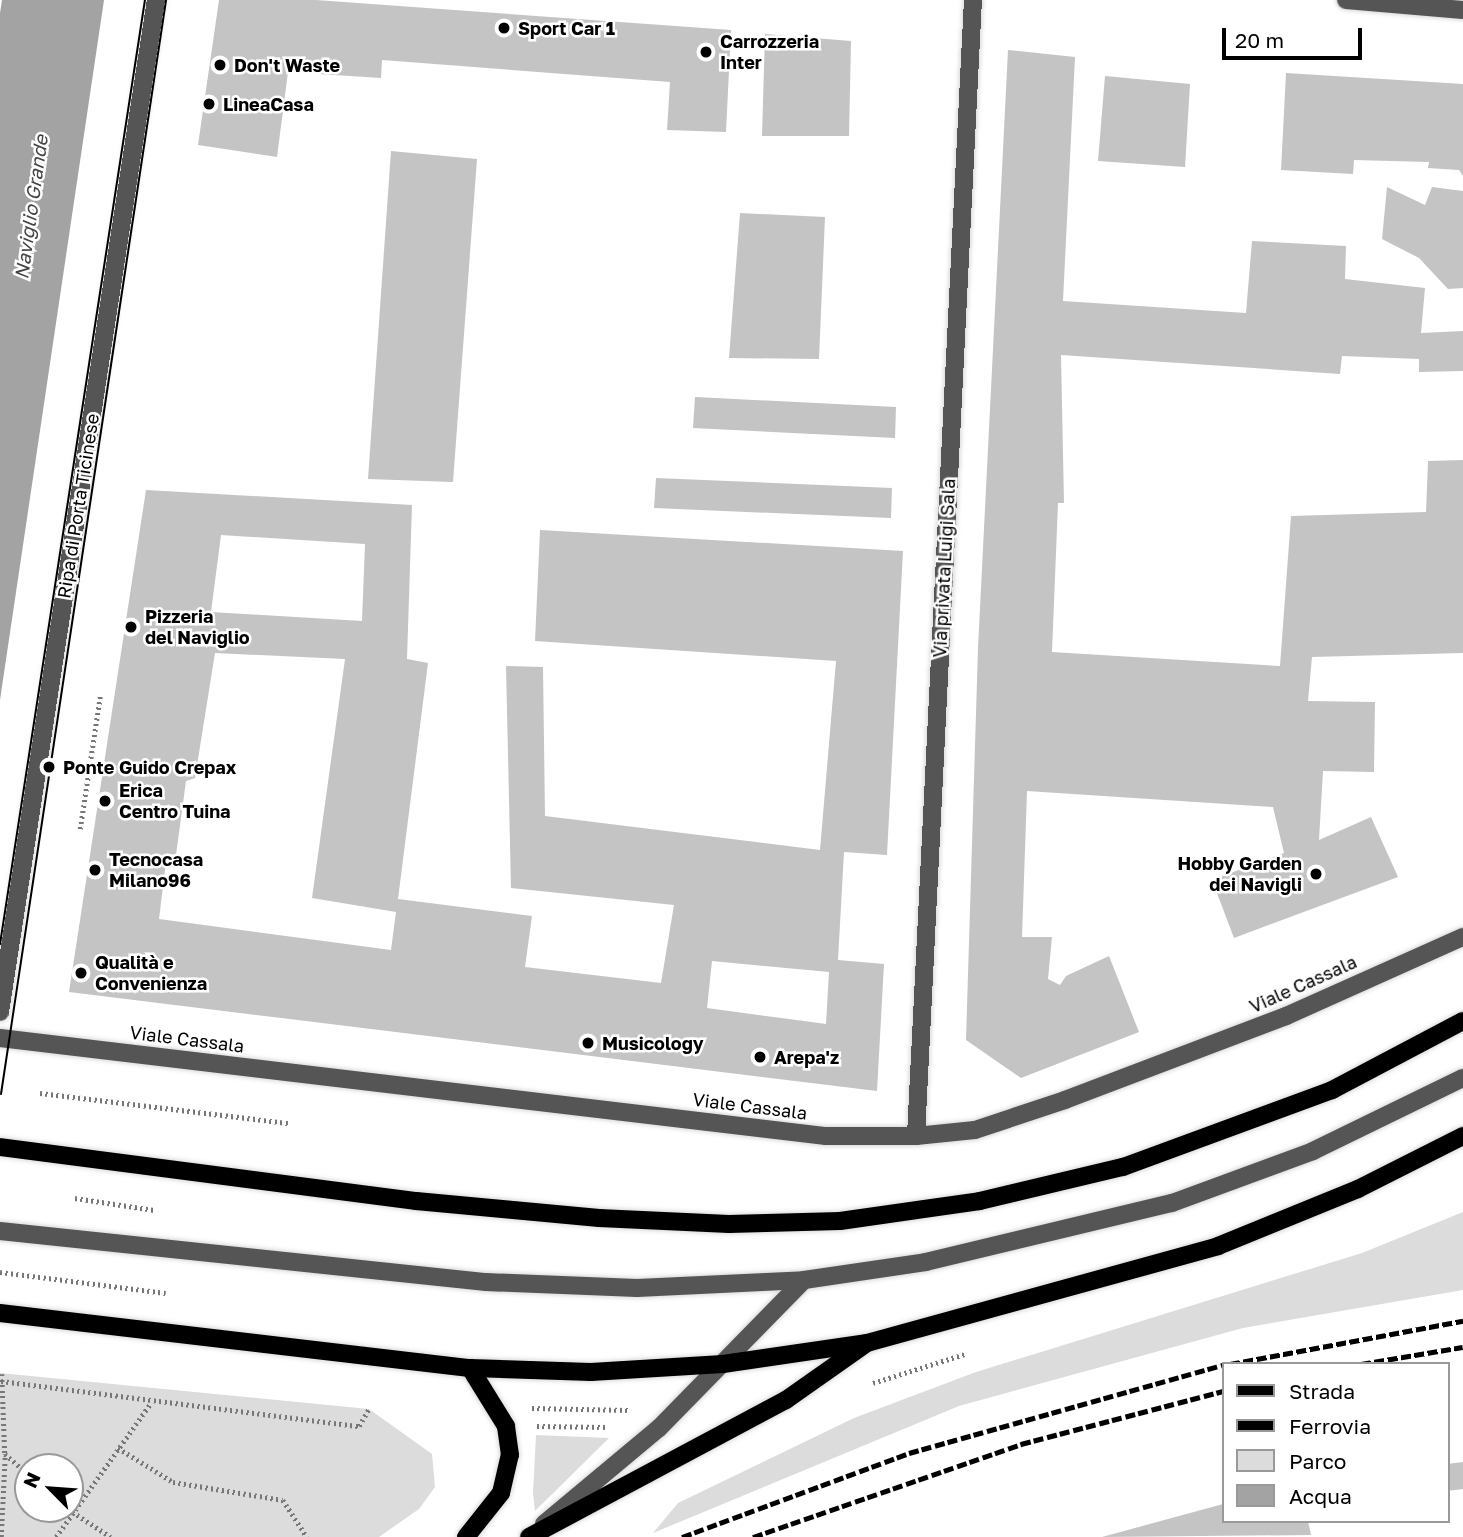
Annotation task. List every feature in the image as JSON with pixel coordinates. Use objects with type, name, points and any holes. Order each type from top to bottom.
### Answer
[{"type":"main road","points":[[0,1147],[416,1201],[599,1218],[729,1224],[840,1221],[980,1201],[1122,1167],[1262,1118],[1332,1090],[1463,1021]]},
{"type":"main road","points":[[8,1314],[470,1368],[592,1372],[723,1364],[867,1343],[1218,1246],[1358,1189],[1463,1136]]},
{"type":"main road","points":[[528,1537],[774,1407],[867,1343]]},
{"type":"main road","points":[[466,1537],[502,1493],[510,1455],[506,1426],[470,1368]]},
{"type":"street","name":"Ripa di Porta Ticinese","points":[[0,1012],[156,0]]},
{"type":"street","name":"Via privata Luigi Sala","points":[[916,1136],[973,0]]},
{"type":"street","points":[[1346,0],[1463,10]]},
{"type":"street","name":"Viale Cassala","points":[[0,1038],[826,1136],[916,1136],[975,1130],[1065,1100],[1286,1016],[1463,937]]},
{"type":"street","points":[[0,1231],[271,1261],[561,1286],[712,1287],[804,1280],[926,1262],[1172,1203],[1313,1152],[1463,1078]]},
{"type":"street","points":[[528,1537],[659,1428],[804,1280]]},
{"type":"path","points":[[80,829],[100,698]]},
{"type":"path","points":[[40,1093],[289,1123]]},
{"type":"path","points":[[75,1198],[163,1212]]},
{"type":"path","points":[[0,1272],[166,1293]]},
{"type":"path","points":[[1,1537],[5,1454],[2,1374]]},
{"type":"path","points":[[1,1381],[151,1402],[359,1426],[369,1409]]},
{"type":"path","points":[[84,1499],[151,1402]]},
{"type":"path","points":[[531,1408],[626,1410]]},
{"type":"path","points":[[526,1426],[618,1427]]},
{"type":"path","points":[[118,1448],[173,1482],[283,1500],[307,1537]]},
{"type":"path","points":[[5,1454],[14,1462]]},
{"type":"path","points":[[84,1520],[111,1537]]},
{"type":"path","points":[[56,1537],[67,1523]]},
{"type":"green space","points":[[1463,1212],[1463,1290],[1243,1328],[959,1406],[653,1533],[678,1503],[854,1418],[976,1372],[1362,1253]]},
{"type":"green space","points":[[0,1373],[369,1409],[432,1454],[435,1487],[419,1509],[379,1537],[0,1537]]},
{"type":"green space","points":[[536,1435],[609,1438],[535,1511],[533,1493]]},
{"type":"water","name":"Naviglio Grande","points":[[2,0],[104,0],[0,700],[0,13]]},
{"type":"building","points":[[219,0],[316,0],[731,30],[726,132],[667,130],[670,82],[382,60],[381,78],[288,72],[277,157],[198,145]]},
{"type":"building","points":[[765,34],[851,41],[849,136],[762,136]]},
{"type":"building","points":[[1008,50],[1075,57],[1063,301],[1246,313],[1252,241],[1346,246],[1345,279],[1425,288],[1421,333],[1463,331],[1463,371],[1419,372],[1419,359],[1342,356],[1340,374],[1061,355],[1064,503],[1058,503],[1052,652],[1280,666],[1291,516],[1426,512],[1428,461],[1463,460],[1463,653],[1312,657],[1308,701],[1375,702],[1374,772],[1323,771],[1319,840],[1371,817],[1398,877],[1234,938],[1212,880],[1284,853],[1273,807],[1027,791],[1022,937],[1052,937],[1048,979],[1060,985],[1066,976],[1109,956],[1139,1032],[1021,1078],[966,1040],[978,648]]},
{"type":"building","points":[[1286,73],[1463,84],[1463,176],[1459,170],[1428,168],[1429,162],[1354,160],[1353,174],[1281,170]]},
{"type":"building","points":[[1105,76],[1190,84],[1185,167],[1098,161]]},
{"type":"building","points":[[391,151],[477,159],[453,482],[368,479]]},
{"type":"building","points":[[1387,187],[1425,205],[1432,187],[1463,191],[1463,288],[1448,289],[1419,258],[1382,239]]},
{"type":"building","points":[[740,213],[825,217],[819,359],[729,358]]},
{"type":"building","points":[[695,397],[896,407],[895,438],[693,428]]},
{"type":"building","points":[[656,478],[892,488],[891,518],[654,508]]},
{"type":"building","points":[[146,490],[412,505],[407,659],[428,663],[398,899],[532,916],[525,967],[661,983],[674,905],[511,888],[506,666],[543,667],[545,816],[820,850],[836,661],[535,641],[540,530],[903,551],[887,855],[844,852],[838,960],[884,964],[877,1091],[69,992]],"holes":[[[221,535],[365,544],[362,621],[211,612]],[[215,653],[345,659],[312,898],[396,912],[391,950],[159,919],[167,854],[176,855],[186,781],[195,778]],[[712,961],[829,972],[826,1024],[707,1008]]]},
{"type":"building","points":[[1463,1462],[1463,1489],[1449,1491],[1449,1464]]},
{"type":"building","points":[[1222,1504],[1222,1523],[1308,1523],[1311,1535],[1102,1537]]},
{"type":"tram line","points":[[0,944],[145,0]]},
{"type":"tram line","points":[[1,1094],[166,0]]},
{"type":"railway","points":[[1241,1362],[1463,1321]]},
{"type":"railway","points":[[1373,1362],[1463,1347]]},
{"type":"railway","points":[[682,1537],[909,1453],[1222,1365]]},
{"type":"railway","points":[[753,1537],[1021,1444],[1222,1391]]},
{"type":"place","name":"Sport Car 1","points":[[504,28]]},
{"type":"place","name":"Carrozzeria Inter","points":[[706,52]]},
{"type":"place","name":"Don't Waste","points":[[220,65]]},
{"type":"place","name":"LineaCasa","points":[[209,104]]},
{"type":"place","name":"Pizzeria del Naviglio","points":[[131,627]]},
{"type":"place","name":"Ponte Guido Crepax","points":[[49,767]]},
{"type":"place","name":"Erica Centro Tuina","points":[[105,801]]},
{"type":"place","name":"Tecnocasa Milano96","points":[[95,870]]},
{"type":"place","name":"Hobby Garden dei Navigli","points":[[1316,874]]},
{"type":"place","name":"Qualità e Convenienza","points":[[81,973]]},
{"type":"place","name":"Musicology","points":[[588,1043]]},
{"type":"place","name":"Arepa'z","points":[[760,1057]]}]
